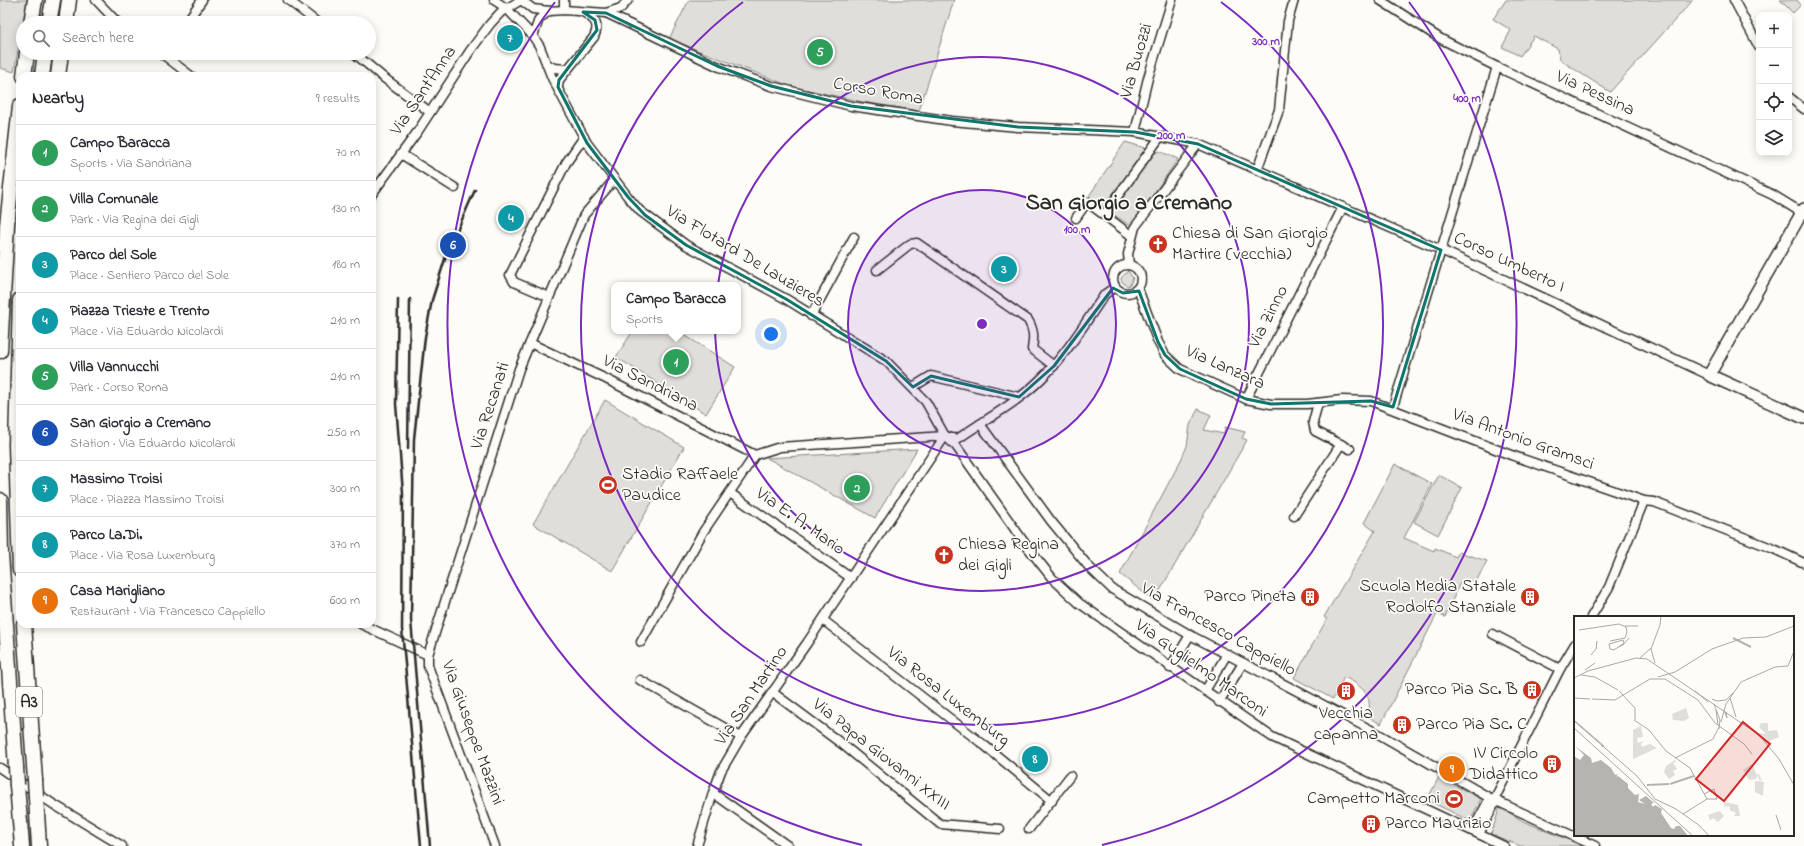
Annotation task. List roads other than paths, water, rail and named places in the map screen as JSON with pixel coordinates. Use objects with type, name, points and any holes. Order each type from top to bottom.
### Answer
[{"type":"highway","points":[[32,16],[35,0]]},
{"type":"highway","points":[[50,16],[53,0]]},
{"type":"highway","points":[[67,16],[69,0]]},
{"type":"highway","points":[[25,72],[26,60]]},
{"type":"highway","points":[[43,72],[44,60]]},
{"type":"highway","points":[[59,72],[60,60]]},
{"type":"highway","points":[[0,351],[8,226],[16,146]]},
{"type":"highway","name":"A3","points":[[0,500],[1,554],[22,846]]},
{"type":"highway","name":"A3","points":[[24,628],[39,846]]},
{"type":"main road","points":[[1709,375],[1803,212]]},
{"type":"main road","name":"Corso Umberto I","points":[[1709,375],[1804,418]]},
{"type":"street","points":[[96,0],[111,16]]},
{"type":"street","points":[[191,16],[202,0]]},
{"type":"street","points":[[288,0],[298,3],[311,16]]},
{"type":"street","points":[[494,0],[506,8],[533,36],[546,61],[554,68],[568,69]]},
{"type":"street","points":[[521,0],[533,8],[549,11],[564,10],[606,13],[621,8],[628,0]]},
{"type":"street","name":"Via Sant'Anna","points":[[376,188],[490,24],[506,8],[521,0]]},
{"type":"street","points":[[564,0],[564,10]]},
{"type":"street","name":"Via Buozzi","points":[[1135,132],[1148,78],[1172,0]]},
{"type":"street","points":[[1257,170],[1279,110],[1288,21],[1294,0]]},
{"type":"street","name":"Via Pessina","points":[[1380,0],[1442,39],[1497,67],[1773,195],[1803,212]]},
{"type":"street","points":[[1734,0],[1756,41]]},
{"type":"street","points":[[533,36],[539,19],[549,11]]},
{"type":"street","points":[[558,87],[559,80],[594,37],[597,30],[595,20],[583,12]]},
{"type":"street","name":"Corso Roma","points":[[606,13],[717,66],[771,86],[851,106],[952,121],[1018,127],[1135,132],[1198,144]]},
{"type":"street","points":[[171,60],[186,72]]},
{"type":"street","points":[[362,60],[430,112]]},
{"type":"street","name":"Via Flotard De Lauzieres","points":[[546,61],[548,69],[584,137],[614,180],[645,215],[710,259],[786,299],[811,316],[886,361],[926,402],[945,436]]},
{"type":"street","points":[[1392,408],[1497,67]]},
{"type":"street","points":[[1792,99],[1804,109]]},
{"type":"street","points":[[549,297],[514,282],[510,275],[566,163],[584,137]]},
{"type":"street","points":[[1104,215],[1160,137]]},
{"type":"street","points":[[1128,265],[1128,254],[1132,236],[1136,227],[1198,144]]},
{"type":"street","name":"Corso Umberto I","points":[[1198,144],[1441,250],[1709,375]]},
{"type":"street","points":[[401,154],[455,188]]},
{"type":"street","name":"Via Recanati","points":[[428,655],[519,369],[584,215],[614,180]]},
{"type":"street","points":[[1076,218],[1087,202],[1132,236]]},
{"type":"street","name":"Via Zinno","points":[[1246,399],[1343,207]]},
{"type":"street","points":[[811,316],[854,237]]},
{"type":"street","points":[[877,270],[910,244],[917,243],[1028,320],[1033,328],[1034,335],[1032,349],[1054,366]]},
{"type":"street","points":[[1128,265],[1136,268],[1141,274],[1142,282],[1138,289],[1128,294],[1123,293],[1115,287],[1113,281],[1114,274],[1122,266],[1128,265]]},
{"type":"street","points":[[641,642],[676,577],[755,455],[780,447],[945,436],[956,439],[1019,397],[1054,366],[1105,294],[1115,287]]},
{"type":"street","name":"Via Lanzara","points":[[1138,289],[1158,342],[1165,355],[1180,369],[1246,399],[1271,404],[1318,403],[1342,400],[1372,401],[1392,408]]},
{"type":"street","name":"Via Sandriana","points":[[530,344],[606,379],[755,455]]},
{"type":"street","points":[[913,387],[931,376],[1019,397]]},
{"type":"street","points":[[1318,403],[1313,422],[1315,430],[1350,449]]},
{"type":"street","name":"Via Antonio Gramsci","points":[[1392,408],[1512,455],[1644,501],[1654,502],[1774,549],[1804,564]]},
{"type":"street","name":"Via Francesco Cappiello","points":[[980,424],[1051,521],[1089,567],[1112,589],[1190,635],[1375,732],[1493,799],[1595,846]]},
{"type":"street","name":"Via San Martino","points":[[698,846],[713,792],[721,771],[741,737],[823,620],[945,436]]},
{"type":"street","name":"Via Guglielmo Marconi","points":[[945,436],[956,446],[1026,545],[1052,578],[1078,603],[1219,702],[1272,737],[1504,846]]},
{"type":"street","points":[[1294,516],[1341,444]]},
{"type":"street","name":"Via E. A. Mario","points":[[730,493],[851,578]]},
{"type":"street","points":[[1592,616],[1609,587],[1644,501]]},
{"type":"street","name":"Via Rosa Luxemburg","points":[[823,620],[984,745],[1052,801]]},
{"type":"street","name":"Via Giuseppe Mazzini","points":[[370,628],[428,655],[428,666],[495,846]]},
{"type":"street","points":[[1493,634],[1560,669]]},
{"type":"street","points":[[1170,668],[1190,635]]},
{"type":"street","points":[[1476,832],[1560,669],[1574,646]]},
{"type":"street","points":[[1205,691],[1227,654]]},
{"type":"street","points":[[1219,702],[1243,663]]},
{"type":"street","points":[[640,680],[741,737]]},
{"type":"street","name":"Via Papa Giovanni XXIII","points":[[772,692],[842,744],[940,824],[1000,829]]},
{"type":"street","points":[[0,768],[65,812],[122,846]]},
{"type":"street","points":[[1030,829],[1070,776]]},
{"type":"street","points":[[713,792],[788,846]]},
{"type":"railway","points":[[430,846],[411,620],[414,439],[425,337],[432,300],[446,256],[475,190]]},
{"type":"railway","points":[[398,299],[396,404],[403,493],[402,629],[421,846]]},
{"type":"railway","points":[[408,449],[410,299]]},
{"type":"place","name":"Massimo Troisi","points":[[510,38]]},
{"type":"place","name":"Villa Vannucchi","points":[[820,52]]},
{"type":"place","name":"Piazza Trieste e Trento","points":[[511,218]]},
{"type":"place","name":"Chiesa di San Giorgio Martire (vecchia)","points":[[1158,244]]},
{"type":"place","name":"San Giorgio a Cremano","points":[[453,245]]},
{"type":"place","name":"Parco del Sole","points":[[1004,269]]},
{"type":"place","name":"Campo Baracca","points":[[676,362]]},
{"type":"place","name":"Stadio Raffaele Paudice","points":[[608,485]]},
{"type":"place","name":"Villa Comunale","points":[[857,488]]},
{"type":"place","name":"Chiesa Regina dei Gigli","points":[[944,555]]},
{"type":"place","name":"Parco Pineta","points":[[1310,597]]},
{"type":"place","name":"Scuola Media Statale Rodolfo Stanziale","points":[[1530,597]]},
{"type":"place","name":"Parco Pia Sc. B","points":[[1532,690]]},
{"type":"place","name":"Vecchia capanna","points":[[1346,691]]},
{"type":"place","name":"Parco Pia Sc. C","points":[[1402,725]]},
{"type":"place","name":"Parco La.Di.","points":[[1035,759]]},
{"type":"place","name":"IV Circolo Didattico","points":[[1552,764]]},
{"type":"place","name":"Casa Marigliano","points":[[1452,769]]},
{"type":"place","name":"Campetto Marconi","points":[[1454,799]]},
{"type":"place","name":"Parco Maurizio","points":[[1371,824]]},
{"type":"district","name":"San Giorgio a Cremano","points":[[1129,204]]}]
